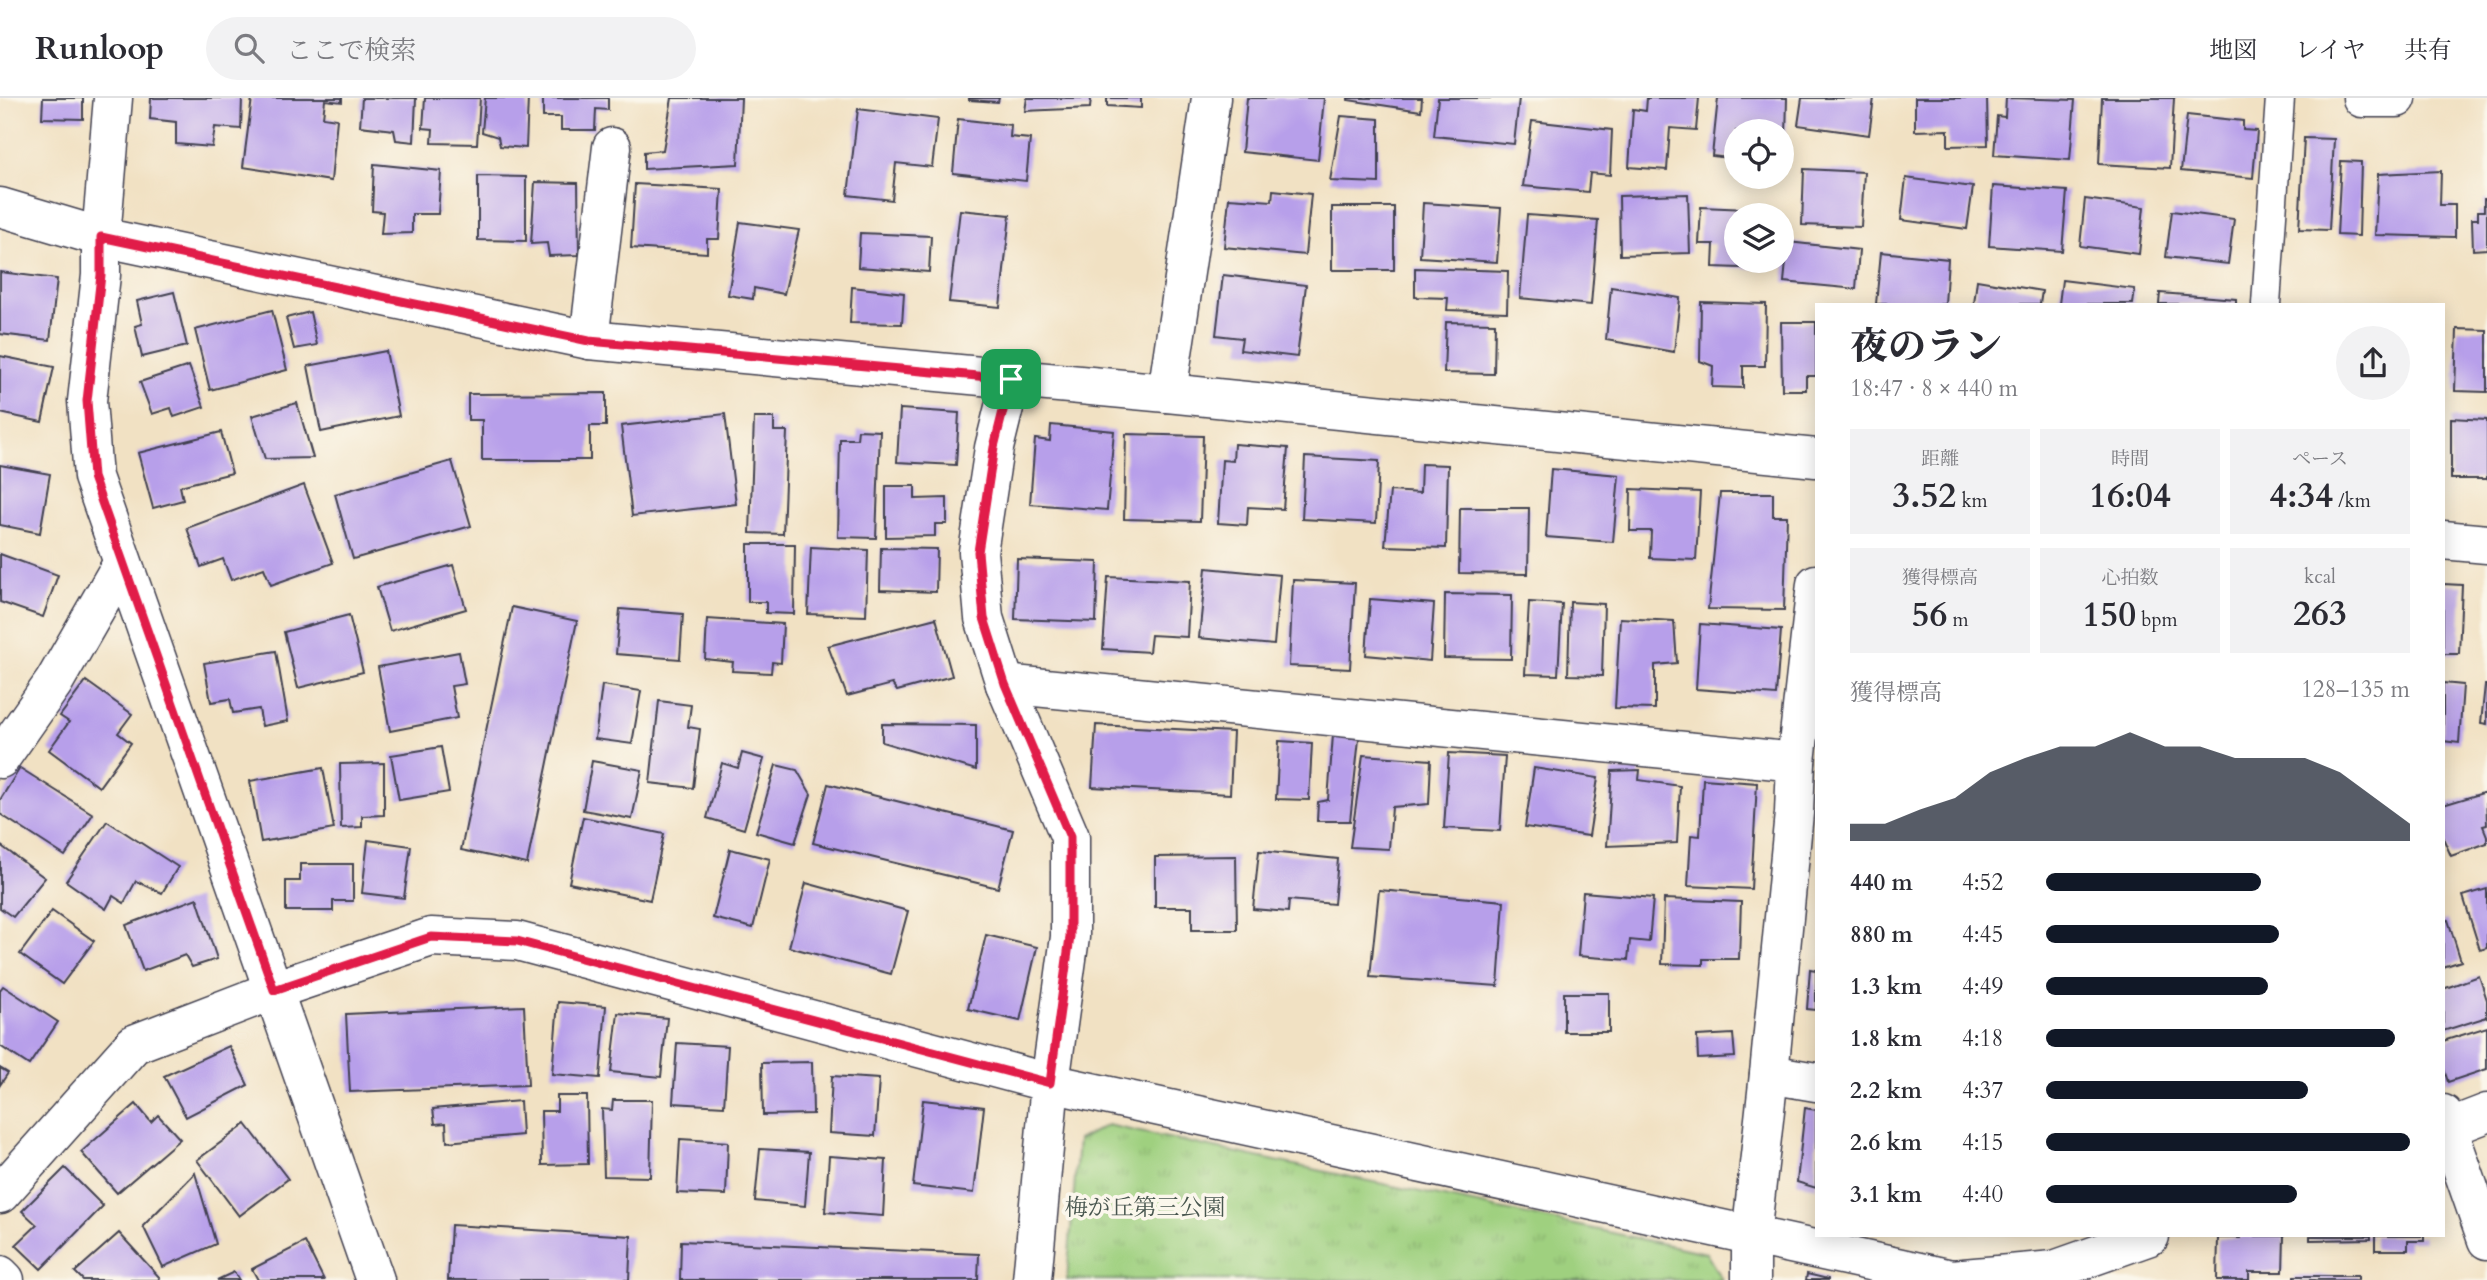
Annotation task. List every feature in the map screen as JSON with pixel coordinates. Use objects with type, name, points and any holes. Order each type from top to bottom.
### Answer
[{"type":"street","points":[[113,98],[101,237],[101,275],[87,401],[93,477],[375,1280]]},
{"type":"street","points":[[1167,393],[1211,98]]},
{"type":"street","points":[[2362,98],[2397,98]]},
{"type":"street","points":[[589,341],[612,148]]},
{"type":"street","points":[[0,207],[101,237],[589,341],[1167,393],[1815,458]]},
{"type":"street","points":[[1011,379],[994,447],[978,552],[984,618],[1005,684],[1070,837],[1070,937],[1050,1083],[1032,1280]]},
{"type":"street","points":[[2445,540],[2487,544]]},
{"type":"street","points":[[0,758],[54,682],[122,564]]},
{"type":"street","points":[[1751,1280],[1751,1237],[1769,1074],[1805,814],[1796,762],[1815,593]]},
{"type":"street","points":[[1005,684],[1796,762]]},
{"type":"street","points":[[0,1194],[134,1044],[274,990],[431,937],[517,941],[1050,1083],[1952,1279],[2054,1270],[2147,1237]]},
{"type":"street","points":[[1769,1074],[1815,1082]]},
{"type":"street","points":[[2487,1113],[2445,1124],[2487,1240]]},
{"type":"street","points":[[0,1275],[5,1280]]},
{"type":"lane","points":[[2266,303],[2280,98]]},
{"type":"green space","name":"梅が丘第三公園","points":[[1107,1125],[1706,1253],[1722,1280],[1067,1280],[1078,1140]]},
{"type":"building","points":[[43,98],[83,98],[83,119],[42,118]]},
{"type":"building","points":[[151,98],[242,98],[241,129],[215,127],[212,147],[176,144],[176,122],[150,119]]},
{"type":"building","points":[[252,98],[342,98],[342,102],[325,100],[323,117],[337,119],[331,181],[243,167]]},
{"type":"building","points":[[362,98],[416,98],[414,142],[396,140],[394,130],[360,126]]},
{"type":"building","points":[[425,98],[480,98],[477,144],[432,143],[433,129],[423,128]]},
{"type":"building","points":[[485,98],[528,98],[526,148],[500,146],[498,137],[482,132]]},
{"type":"building","points":[[543,98],[608,98],[608,110],[596,109],[595,130],[561,130],[561,117],[543,117]]},
{"type":"building","points":[[672,98],[741,98],[738,164],[644,169],[644,152],[663,150]]},
{"type":"building","points":[[969,98],[999,98],[998,102]]},
{"type":"building","points":[[1027,98],[1091,98],[1090,108],[1025,111]]},
{"type":"building","points":[[1107,98],[1141,98],[1141,108],[1107,106]]},
{"type":"building","points":[[1247,98],[1324,98],[1318,160],[1242,152]]},
{"type":"building","points":[[1422,98],[1421,111],[1348,100]]},
{"type":"building","points":[[1438,98],[1519,98],[1514,144],[1434,136]]},
{"type":"building","points":[[1647,98],[1699,98],[1696,130],[1670,128],[1667,170],[1629,167],[1633,109],[1646,111]]},
{"type":"building","points":[[1718,98],[1787,98],[1786,119],[1724,119],[1724,158],[1712,156]]},
{"type":"building","points":[[1802,98],[1874,98],[1869,135],[1798,125]]},
{"type":"building","points":[[1915,98],[1987,98],[1988,145],[1948,146],[1948,130],[1915,131]]},
{"type":"building","points":[[2006,98],[2075,100],[2070,160],[1994,155],[1997,116],[2005,117]]},
{"type":"building","points":[[2102,98],[2174,98],[2170,168],[2099,164]]},
{"type":"building","points":[[858,109],[938,119],[932,167],[896,163],[892,200],[848,195]]},
{"type":"building","points":[[2187,115],[2243,121],[2243,130],[2257,131],[2253,178],[2181,171]]},
{"type":"building","points":[[1341,116],[1379,119],[1379,183],[1330,181]]},
{"type":"building","points":[[958,119],[1011,125],[1010,137],[1030,139],[1026,181],[953,173]]},
{"type":"building","points":[[1532,121],[1612,130],[1610,175],[1590,173],[1588,192],[1523,186]]},
{"type":"building","points":[[2304,138],[2334,139],[2329,230],[2299,229]]},
{"type":"building","points":[[2341,161],[2361,162],[2359,236],[2337,235]]},
{"type":"building","points":[[374,164],[441,171],[438,214],[412,214],[412,233],[381,234],[383,212],[372,211]]},
{"type":"building","points":[[1804,169],[1864,172],[1861,227],[1802,225]]},
{"type":"building","points":[[2441,171],[2440,205],[2455,205],[2455,237],[2375,235],[2378,174]]},
{"type":"building","points":[[478,176],[526,177],[526,241],[478,240]]},
{"type":"building","points":[[1906,178],[1973,187],[1967,229],[1901,220]]},
{"type":"building","points":[[535,182],[578,183],[579,255],[549,256],[547,243],[531,244]]},
{"type":"building","points":[[635,184],[722,189],[719,239],[707,239],[707,253],[631,248]]},
{"type":"building","points":[[1993,186],[2067,191],[2062,251],[1989,246]]},
{"type":"building","points":[[1273,190],[1311,194],[1305,255],[1224,247],[1229,198],[1272,201]]},
{"type":"building","points":[[1688,194],[1690,253],[1620,255],[1619,196]]},
{"type":"building","points":[[2085,199],[2144,207],[2139,254],[2080,246]]},
{"type":"building","points":[[2484,199],[2487,199],[2487,249],[2473,250],[2472,219],[2478,219],[2478,211],[2484,211]]},
{"type":"building","points":[[1423,203],[1501,208],[1497,262],[1420,257]]},
{"type":"building","points":[[1332,207],[1394,207],[1394,270],[1332,270]]},
{"type":"building","points":[[1701,207],[1724,208],[1724,267],[1713,267],[1714,244],[1699,244]]},
{"type":"building","points":[[960,210],[1010,215],[1000,307],[949,302]]},
{"type":"building","points":[[2172,211],[2234,219],[2228,264],[2166,257]]},
{"type":"building","points":[[1527,215],[1598,220],[1591,305],[1520,298]]},
{"type":"building","points":[[740,222],[799,230],[784,294],[754,288],[753,299],[728,295]]},
{"type":"building","points":[[860,233],[931,236],[929,272],[858,267]]},
{"type":"building","points":[[1794,243],[1859,250],[1856,289],[1784,282],[1785,273],[1794,273]]},
{"type":"building","points":[[1881,252],[1948,259],[1945,303],[1876,303]]},
{"type":"building","points":[[1415,268],[1508,271],[1507,312],[1447,310],[1448,298],[1415,297]]},
{"type":"building","points":[[0,272],[57,279],[50,340],[0,334]]},
{"type":"building","points":[[1223,275],[1306,285],[1297,357],[1240,350],[1242,338],[1216,335]]},
{"type":"building","points":[[1977,280],[2042,291],[2040,303],[1974,303]]},
{"type":"building","points":[[2062,280],[2135,289],[2133,303],[2059,303]]},
{"type":"building","points":[[852,287],[904,293],[902,324],[850,323]]},
{"type":"building","points":[[1611,287],[1680,298],[1674,352],[1606,340]]},
{"type":"building","points":[[174,292],[187,346],[142,357],[135,326],[142,324],[137,301]]},
{"type":"building","points":[[2160,293],[2236,299],[2236,303],[2159,303]]},
{"type":"building","points":[[1701,302],[1766,304],[1765,366],[1743,366],[1743,388],[1712,387],[1713,366],[1700,361]]},
{"type":"building","points":[[272,310],[287,370],[210,390],[195,330]]},
{"type":"building","points":[[310,312],[317,345],[294,349],[286,318]]},
{"type":"building","points":[[1446,322],[1495,323],[1494,374],[1444,373]]},
{"type":"building","points":[[1781,322],[1815,322],[1815,376],[1806,376],[1806,390],[1782,390]]},
{"type":"building","points":[[2457,329],[2487,330],[2487,392],[2455,391]]},
{"type":"building","points":[[386,351],[399,416],[321,432],[308,366]]},
{"type":"building","points":[[0,356],[54,367],[42,422],[0,413]]},
{"type":"building","points":[[189,366],[204,407],[174,417],[171,408],[152,414],[140,382]]},
{"type":"building","points":[[606,393],[606,426],[590,426],[590,460],[482,460],[482,420],[468,420],[468,394]]},
{"type":"building","points":[[297,403],[313,458],[265,459],[252,416]]},
{"type":"building","points":[[900,409],[959,413],[956,465],[897,462]]},
{"type":"building","points":[[725,414],[736,504],[632,516],[621,426]]},
{"type":"building","points":[[754,418],[774,418],[774,431],[787,431],[783,534],[750,533]]},
{"type":"building","points":[[2451,418],[2487,420],[2487,479],[2451,479]]},
{"type":"building","points":[[1051,425],[1114,431],[1107,510],[1030,504],[1035,439],[1050,441]]},
{"type":"building","points":[[858,430],[880,431],[876,538],[838,537],[840,439],[857,439]]},
{"type":"building","points":[[221,432],[232,473],[180,486],[183,500],[153,508],[138,453]]},
{"type":"building","points":[[1126,434],[1203,436],[1200,521],[1124,519]]},
{"type":"building","points":[[1234,444],[1288,448],[1283,509],[1248,507],[1247,525],[1218,523],[1222,460],[1233,461]]},
{"type":"building","points":[[1305,457],[1379,461],[1376,523],[1302,519]]},
{"type":"building","points":[[452,461],[471,526],[353,559],[335,494]]},
{"type":"building","points":[[1421,464],[1448,465],[1446,548],[1385,546],[1390,491],[1420,493]]},
{"type":"building","points":[[0,465],[50,474],[40,533],[0,525]]},
{"type":"building","points":[[1551,469],[1619,475],[1613,542],[1546,537]]},
{"type":"building","points":[[304,485],[333,563],[271,585],[264,568],[231,580],[223,559],[201,567],[187,528]]},
{"type":"building","points":[[886,486],[915,486],[915,499],[947,498],[947,524],[935,524],[935,536],[886,537]]},
{"type":"building","points":[[1631,489],[1700,492],[1696,560],[1650,558],[1651,531],[1630,531]]},
{"type":"building","points":[[1720,493],[1773,493],[1773,516],[1787,516],[1784,610],[1708,609]]},
{"type":"building","points":[[1460,508],[1529,508],[1528,574],[1459,573]]},
{"type":"building","points":[[748,544],[795,544],[794,614],[766,613],[766,602],[748,602]]},
{"type":"building","points":[[811,547],[868,550],[866,616],[808,614]]},
{"type":"building","points":[[881,548],[937,549],[936,592],[880,590]]},
{"type":"building","points":[[0,554],[58,575],[43,617],[0,602]]},
{"type":"building","points":[[1017,559],[1098,562],[1096,622],[1015,619]]},
{"type":"building","points":[[453,565],[466,609],[390,631],[377,587]]},
{"type":"building","points":[[1206,568],[1280,575],[1274,645],[1199,638]]},
{"type":"building","points":[[1108,577],[1190,581],[1187,637],[1151,635],[1149,652],[1103,649]]},
{"type":"building","points":[[1293,580],[1355,583],[1350,669],[1289,666]]},
{"type":"building","points":[[2445,584],[2462,585],[2459,654],[2445,654]]},
{"type":"building","points":[[1445,594],[1512,595],[1511,659],[1444,658]]},
{"type":"building","points":[[1370,599],[1434,604],[1430,661],[1366,655]]},
{"type":"building","points":[[1529,602],[1562,604],[1558,675],[1525,674]]},
{"type":"building","points":[[1570,602],[1604,604],[1602,676],[1568,675]]},
{"type":"building","points":[[512,607],[577,621],[527,864],[461,850]]},
{"type":"building","points":[[620,609],[683,614],[680,659],[616,654]]},
{"type":"building","points":[[349,615],[363,672],[298,688],[284,632]]},
{"type":"building","points":[[936,618],[952,676],[897,691],[892,684],[847,696],[828,646]]},
{"type":"building","points":[[1620,618],[1674,621],[1677,663],[1655,665],[1655,709],[1615,708]]},
{"type":"building","points":[[707,619],[783,624],[781,663],[772,662],[771,673],[732,671],[733,662],[705,659]]},
{"type":"building","points":[[1700,624],[1781,630],[1776,695],[1696,689]]},
{"type":"building","points":[[276,651],[288,721],[262,726],[259,709],[233,713],[230,699],[211,702],[204,663]]},
{"type":"building","points":[[459,652],[465,684],[451,686],[457,718],[390,731],[378,667]]},
{"type":"building","points":[[86,681],[132,714],[118,733],[131,743],[99,787],[49,750],[69,722],[60,716]]},
{"type":"building","points":[[2445,683],[2463,685],[2459,743],[2445,741]]},
{"type":"building","points":[[602,685],[641,691],[632,744],[595,739]]},
{"type":"building","points":[[2487,685],[2487,724],[2481,723]]},
{"type":"building","points":[[659,701],[691,705],[688,727],[700,729],[693,788],[650,783]]},
{"type":"building","points":[[882,724],[976,725],[976,770],[882,742]]},
{"type":"building","points":[[1096,725],[1233,732],[1230,794],[1092,787]]},
{"type":"building","points":[[1333,735],[1359,739],[1350,821],[1317,821],[1318,802],[1328,800]]},
{"type":"building","points":[[1279,741],[1312,743],[1309,800],[1276,799]]},
{"type":"building","points":[[441,747],[449,792],[399,800],[391,755]]},
{"type":"building","points":[[742,753],[764,759],[744,829],[707,818],[722,763],[738,768]]},
{"type":"building","points":[[1449,753],[1505,756],[1500,831],[1444,828]]},
{"type":"building","points":[[1363,755],[1431,760],[1429,804],[1392,807],[1389,849],[1350,847]]},
{"type":"building","points":[[592,761],[642,770],[632,819],[583,810]]},
{"type":"building","points":[[384,763],[384,815],[362,816],[362,827],[341,828],[340,764]]},
{"type":"building","points":[[776,765],[797,770],[811,794],[795,843],[756,832]]},
{"type":"building","points":[[20,768],[93,814],[65,856],[0,814],[0,800]]},
{"type":"building","points":[[323,768],[334,829],[261,842],[250,781]]},
{"type":"building","points":[[1534,768],[1598,778],[1589,836],[1525,827]]},
{"type":"building","points":[[1640,770],[1639,780],[1680,786],[1677,843],[1607,846],[1612,771]]},
{"type":"building","points":[[1703,779],[1757,783],[1751,889],[1688,886],[1691,835],[1700,836]]},
{"type":"building","points":[[828,784],[1013,830],[998,888],[813,843]]},
{"type":"building","points":[[2486,792],[2487,825],[2483,826],[2487,843],[2451,856],[2445,842],[2445,804]]},
{"type":"building","points":[[583,817],[664,834],[650,900],[569,883]]},
{"type":"building","points":[[107,821],[178,867],[162,893],[136,881],[124,903],[113,896],[106,909],[66,881]]},
{"type":"building","points":[[368,840],[411,846],[404,898],[362,893]]},
{"type":"building","points":[[0,845],[45,878],[13,917],[0,908]]},
{"type":"building","points":[[730,849],[770,859],[753,928],[713,918]]},
{"type":"building","points":[[1259,851],[1338,859],[1334,904],[1289,900],[1288,912],[1253,909]]},
{"type":"building","points":[[1236,856],[1237,930],[1192,930],[1192,907],[1155,907],[1155,857]]},
{"type":"building","points":[[300,864],[353,864],[353,901],[333,901],[333,911],[286,911],[286,881],[300,881]]},
{"type":"building","points":[[806,883],[908,911],[891,974],[789,947]]},
{"type":"building","points":[[2487,889],[2487,948],[2480,950],[2463,896]]},
{"type":"building","points":[[1379,890],[1504,901],[1498,986],[1370,977]]},
{"type":"building","points":[[1583,892],[1653,898],[1649,942],[1630,940],[1628,960],[1578,956]]},
{"type":"building","points":[[197,898],[217,959],[192,967],[185,955],[143,971],[126,925]]},
{"type":"building","points":[[1664,899],[1741,902],[1739,959],[1703,959],[1703,965],[1662,964]]},
{"type":"building","points":[[52,911],[94,941],[62,984],[20,954]]},
{"type":"building","points":[[2448,920],[2461,961],[2445,966],[2445,921]]},
{"type":"building","points":[[986,935],[1037,947],[1020,1021],[968,1009]]},
{"type":"building","points":[[1810,969],[1815,970],[1815,1010],[1807,1009]]},
{"type":"building","points":[[2479,976],[2487,1000],[2487,1017],[2445,1030],[2445,988]]},
{"type":"building","points":[[3,986],[58,1022],[29,1065],[0,1046],[0,990]]},
{"type":"building","points":[[1564,993],[1609,993],[1609,1032],[1564,1032]]},
{"type":"building","points":[[558,1002],[606,1006],[600,1078],[552,1074]]},
{"type":"building","points":[[524,1006],[528,1085],[350,1092],[346,1014]]},
{"type":"building","points":[[618,1013],[667,1018],[661,1077],[611,1072]]},
{"type":"building","points":[[2487,1027],[2487,1069],[2448,1082],[2445,1072],[2445,1040]]},
{"type":"building","points":[[1733,1034],[1735,1057],[1698,1059],[1697,1036]]},
{"type":"building","points":[[677,1043],[728,1046],[724,1106],[673,1103]]},
{"type":"building","points":[[229,1046],[248,1085],[186,1117],[164,1076]]},
{"type":"building","points":[[812,1062],[813,1114],[763,1115],[762,1063]]},
{"type":"building","points":[[0,1068],[8,1073],[0,1085]]},
{"type":"building","points":[[832,1076],[879,1079],[875,1136],[829,1133]]},
{"type":"building","points":[[557,1096],[587,1096],[588,1164],[542,1165],[541,1111],[557,1111]]},
{"type":"building","points":[[613,1100],[652,1100],[650,1177],[604,1176],[602,1109],[612,1110]]},
{"type":"building","points":[[923,1100],[984,1107],[974,1193],[913,1186]]},
{"type":"building","points":[[520,1101],[522,1135],[447,1142],[446,1123],[435,1124],[433,1109]]},
{"type":"building","points":[[136,1104],[151,1122],[158,1115],[180,1139],[117,1193],[81,1152]]},
{"type":"building","points":[[1805,1108],[1815,1110],[1815,1188],[1797,1182]]},
{"type":"building","points":[[246,1124],[288,1179],[239,1216],[197,1160]]},
{"type":"building","points":[[680,1139],[728,1142],[726,1195],[677,1193]]},
{"type":"building","points":[[760,1149],[809,1152],[805,1206],[755,1201]]},
{"type":"building","points":[[829,1156],[886,1160],[883,1216],[825,1212]]},
{"type":"building","points":[[65,1168],[103,1206],[41,1269],[16,1245],[37,1225],[22,1211]]},
{"type":"building","points":[[195,1173],[216,1244],[163,1267],[143,1226]]},
{"type":"building","points":[[451,1225],[631,1236],[629,1280],[448,1280]]},
{"type":"building","points":[[119,1233],[160,1278],[158,1280],[83,1280],[75,1272]]},
{"type":"building","points":[[2284,1237],[2283,1272],[2249,1272],[2249,1280],[2217,1280],[2218,1238]]},
{"type":"building","points":[[2310,1237],[2371,1237],[2371,1239],[2310,1240]]},
{"type":"building","points":[[2375,1237],[2424,1237],[2424,1241],[2408,1241],[2408,1250],[2375,1250]]},
{"type":"building","points":[[681,1241],[979,1254],[978,1280],[680,1280]]},
{"type":"building","points":[[305,1242],[324,1280],[258,1280],[252,1269]]},
{"type":"building","points":[[234,1272],[239,1280],[217,1280]]},
{"type":"building","points":[[1807,1274],[1828,1279],[1828,1280],[1806,1280]]},
{"type":"building","points":[[2294,1276],[2358,1276],[2358,1280],[2294,1280]]},
{"type":"route","points":[[101,237],[589,341],[1011,379],[994,447],[978,552],[984,618],[1005,684],[1070,837],[1070,937],[1050,1083],[517,941],[431,937],[274,990],[93,477],[87,401],[101,275],[101,237]]}]
